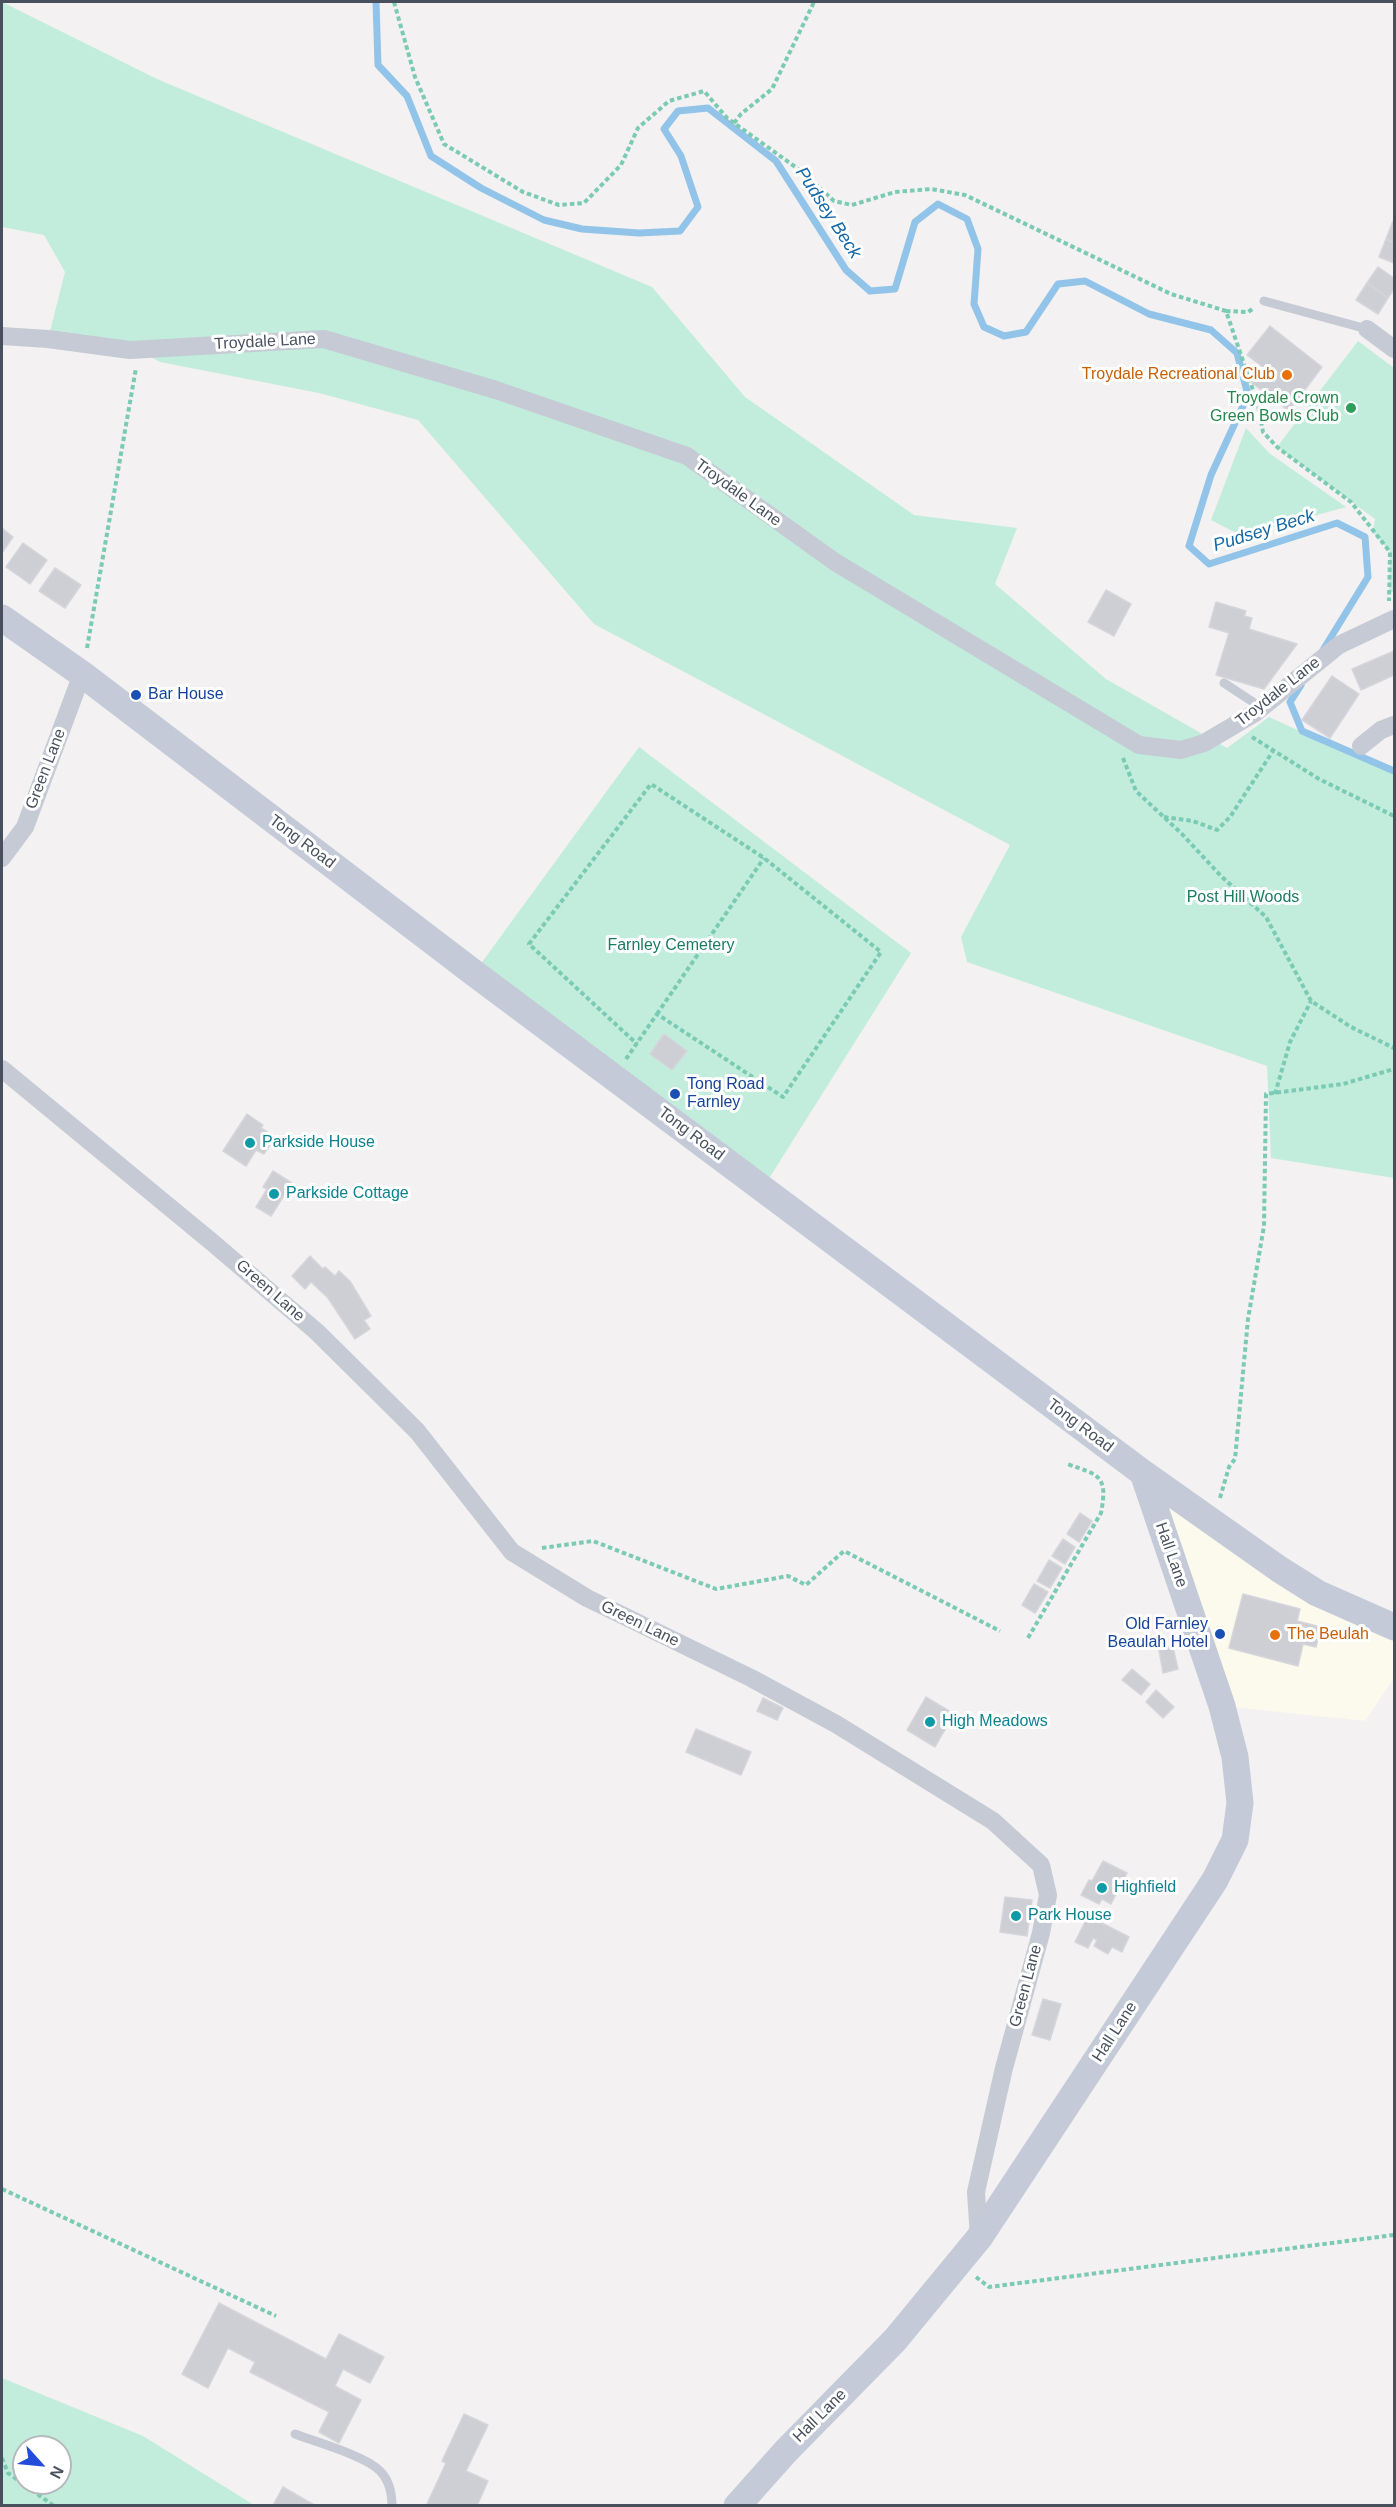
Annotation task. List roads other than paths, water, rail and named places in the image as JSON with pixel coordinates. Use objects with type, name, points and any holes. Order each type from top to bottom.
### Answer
[{"type":"street","points":[[1367,329],[1395,349]]},
{"type":"street","name":"Troydale Lane","points":[[2,336],[139,350],[324,339],[496,390],[687,456],[835,562],[1139,745],[1180,750],[1204,743],[1239,724],[1268,703],[1339,645],[1393,620]]},
{"type":"street","name":"Tong Road","points":[[2,618],[82,674],[1143,1473],[1279,1569],[1317,1593],[1395,1627]]},
{"type":"street","name":"Green Lane","points":[[2,858],[25,827],[82,674]]},
{"type":"street","points":[[1361,746],[1381,730],[1395,725]]},
{"type":"street","name":"Green Lane","points":[[2,1069],[317,1332],[417,1431],[512,1552],[587,1598],[751,1678],[836,1724],[993,1821],[1041,1865],[1048,1895],[1041,1933],[1004,2068],[976,2192],[979,2238]]},
{"type":"street","name":"Hall Lane","points":[[736,2505],[895,2340],[979,2238],[1215,1880],[1235,1839],[1240,1803],[1235,1757],[1222,1706],[1143,1473]]},
{"type":"lane","points":[[1264,301],[1367,329]]},
{"type":"lane","points":[[1224,683],[1268,703]]},
{"type":"lane","points":[[295,2434],[363,2460],[380,2470],[392,2494],[392,2505]]},
{"type":"waterway","name":"Pudsey Beck","points":[[376,2],[378,65],[407,96],[431,156],[481,188],[544,220],[582,229],[639,233],[680,231],[698,207],[681,156],[664,129],[678,111],[708,108],[776,161],[846,270],[870,291],[895,289],[915,222],[938,204],[967,219],[978,249],[974,304],[984,327],[1004,336],[1026,332],[1058,284],[1085,281],[1149,314],[1211,330],[1237,353],[1248,395],[1211,475],[1189,546],[1209,564],[1337,523],[1365,537],[1368,577],[1323,650]]},
{"type":"waterway","name":"Pudsey Beck","points":[[1301,685],[1290,702],[1302,731],[1394,771]]},
{"type":"place","name":"Troydale Recreational Club","points":[[1287,375]]},
{"type":"place","name":"Troydale Crown Green Bowls Club","points":[[1351,408]]},
{"type":"place","name":"Bar House","points":[[136,695]]},
{"type":"place","name":"Tong Road Farnley","points":[[675,1094]]},
{"type":"place","name":"Parkside House","points":[[250,1143]]},
{"type":"place","name":"Parkside Cottage","points":[[274,1194]]},
{"type":"place","name":"Old Farnley Beaulah Hotel","points":[[1220,1634]]},
{"type":"place","name":"The Beulah","points":[[1275,1635]]},
{"type":"place","name":"High Meadows","points":[[930,1722]]},
{"type":"place","name":"Highfield","points":[[1102,1888]]},
{"type":"place","name":"Park House","points":[[1016,1916]]},
{"type":"park label","name":"Post Hill Woods","points":[[1243,898]]},
{"type":"park label","name":"Farnley Cemetery","points":[[671,946]]}]
